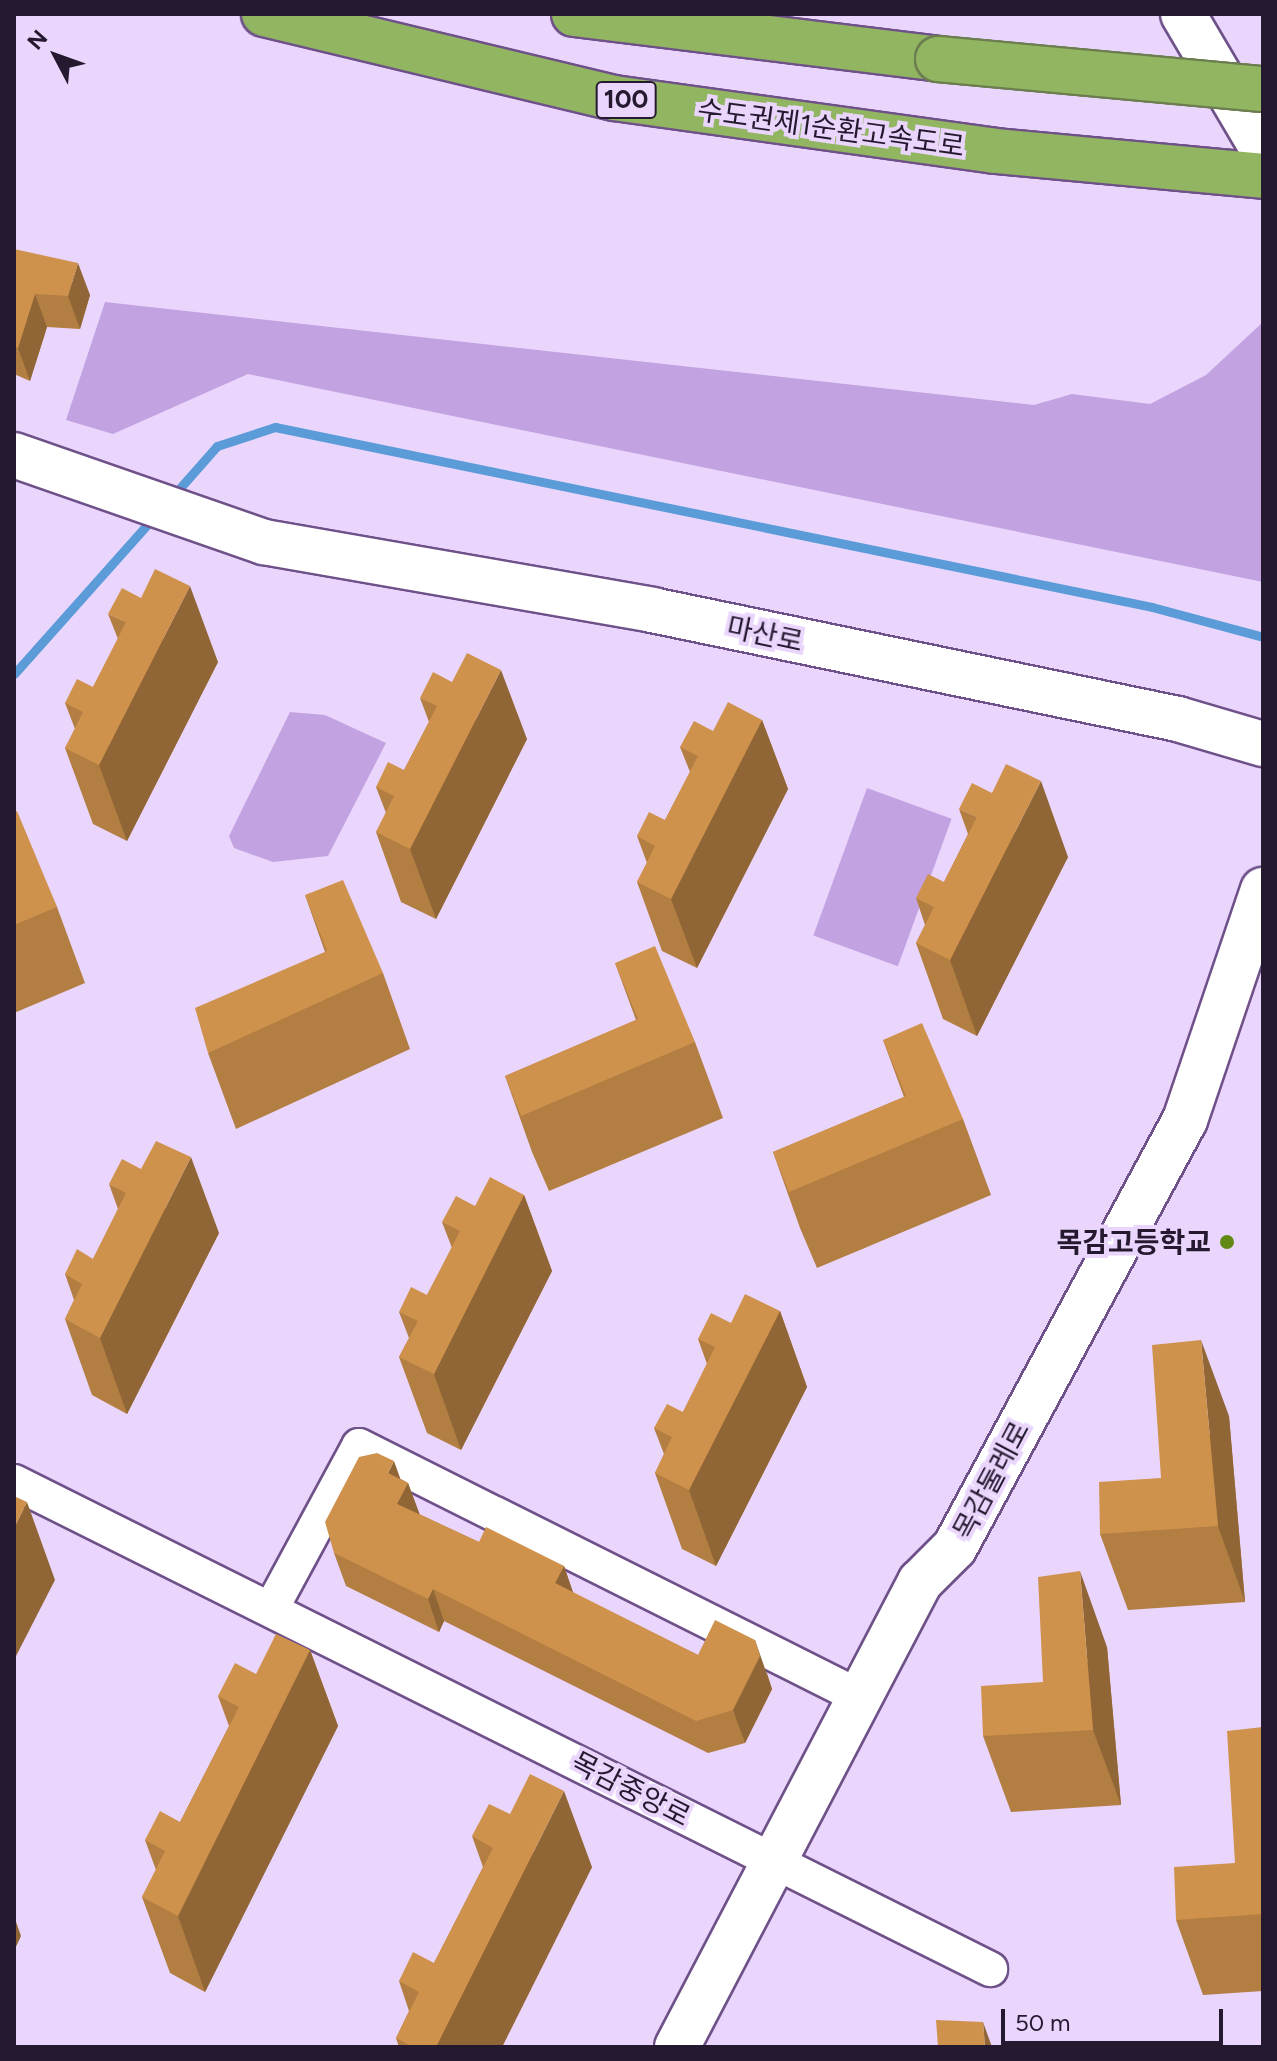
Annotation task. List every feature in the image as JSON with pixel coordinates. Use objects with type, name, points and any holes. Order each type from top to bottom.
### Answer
[{"type":"highway","name":"수도권제1순환고속도로","points":[[264,14],[614,98],[995,151],[1263,176]]},
{"type":"highway","points":[[574,14],[938,59],[1263,89]]},
{"type":"street","points":[[1183,14],[1263,150]]},
{"type":"street","name":"마산로","points":[[14,455],[78,480],[264,542],[652,610],[1178,719],[1263,744]]},
{"type":"street","name":"목감둘레로","points":[[677,2047],[920,1582],[955,1547],[1185,1120],[1263,890]]},
{"type":"street","points":[[271,1609],[359,1446],[858,1696]]},
{"type":"street","name":"목감중앙로","points":[[14,1482],[990,1969]]},
{"type":"shaded area","points":[[105,302],[1034,405],[1072,394],[1150,404],[1206,375],[1263,322],[1263,582],[248,374],[113,434],[66,420]]},
{"type":"shaded area","points":[[290,712],[325,715],[386,743],[328,856],[273,862],[234,848],[229,836]]},
{"type":"shaded area","points":[[867,788],[952,819],[898,966],[813,936]]},
{"type":"building","points":[[14,249],[78,263],[68,296],[35,294],[18,348],[14,346]]},
{"type":"building","points":[[155,569],[190,586],[99,765],[65,748],[83,712],[65,703],[77,679],[93,687],[126,622],[108,614],[122,588],[141,598]]},
{"type":"building","points":[[467,653],[501,670],[410,849],[376,832],[394,796],[376,787],[388,762],[404,770],[437,706],[420,698],[433,672],[452,682]]},
{"type":"building","points":[[728,702],[762,720],[671,899],[637,882],[655,846],[637,836],[649,812],[665,820],[698,756],[680,747],[694,721],[713,731]]},
{"type":"building","points":[[1006,764],[1041,781],[950,960],[916,943],[934,907],[916,898],[928,874],[944,882],[977,817],[959,809],[972,783],[992,793]]},
{"type":"building","points":[[17,811],[57,907],[14,925],[14,813]]},
{"type":"building","points":[[343,880],[383,973],[208,1053],[195,1008],[327,951],[305,895]]},
{"type":"building","points":[[655,946],[695,1042],[521,1116],[505,1076],[638,1019],[615,963]]},
{"type":"building","points":[[922,1023],[963,1119],[789,1192],[773,1152],[906,1096],[883,1040]]},
{"type":"building","points":[[156,1141],[191,1157],[100,1338],[65,1319],[82,1284],[65,1274],[77,1249],[93,1259],[126,1193],[109,1184],[122,1159],[141,1169]]},
{"type":"building","points":[[490,1177],[524,1195],[434,1374],[399,1357],[418,1321],[399,1312],[411,1287],[427,1295],[460,1231],[442,1222],[456,1196],[475,1206]]},
{"type":"building","points":[[745,1294],[780,1311],[689,1490],[655,1473],[672,1437],[654,1428],[667,1404],[683,1412],[715,1347],[698,1339],[711,1313],[731,1323]]},
{"type":"building","points":[[1201,1340],[1218,1526],[1100,1534],[1099,1482],[1161,1478],[1152,1345]]},
{"type":"building","points":[[377,1453],[394,1461],[388,1473],[408,1483],[397,1504],[479,1542],[486,1527],[564,1566],[555,1583],[698,1655],[715,1620],[755,1640],[760,1656],[733,1710],[696,1721],[433,1589],[428,1599],[334,1553],[325,1522],[359,1457]]},
{"type":"building","points":[[14,1496],[27,1502],[14,1528]]},
{"type":"building","points":[[1080,1571],[1093,1730],[983,1736],[981,1686],[1043,1682],[1038,1577]]},
{"type":"building","points":[[276,1634],[310,1650],[178,1916],[142,1897],[165,1851],[145,1840],[160,1811],[180,1822],[239,1707],[218,1696],[235,1663],[256,1674]]},
{"type":"building","points":[[1263,1727],[1263,1914],[1176,1920],[1174,1867],[1235,1863],[1227,1731]]},
{"type":"building","points":[[530,1774],[564,1791],[436,2047],[413,2047],[396,2038],[419,1992],[399,1981],[413,1952],[434,1963],[493,1848],[472,1836],[489,1804],[510,1814]]},
{"type":"building","points":[[936,2020],[983,2022],[985,2047],[938,2047]]},
{"type":"waterway","points":[[172,497],[217,446],[275,427],[1152,607],[1263,637]]},
{"type":"waterway","points":[[14,674],[154,517]]},
{"type":"place","name":"목감고등학교","points":[[1227,1242]]}]
